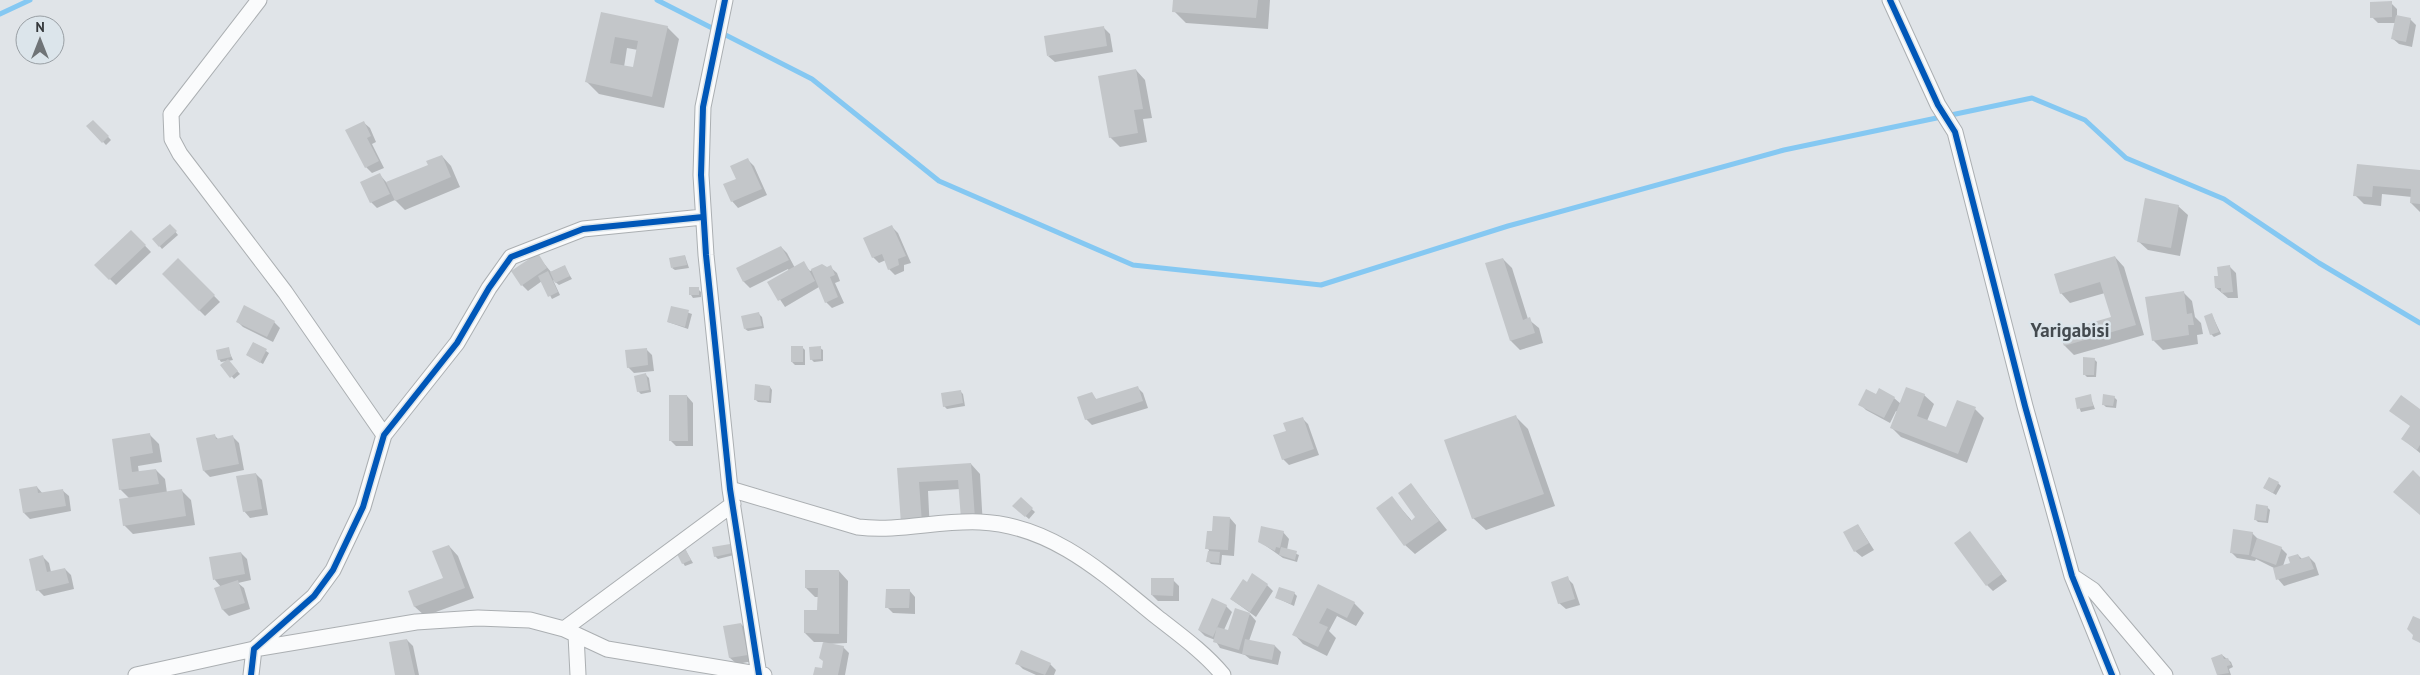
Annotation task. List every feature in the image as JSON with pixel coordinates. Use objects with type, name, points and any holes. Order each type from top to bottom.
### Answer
[{"type":"street","points":[[259,0],[171,114],[172,140],[180,154],[286,292],[384,435]]},
{"type":"street","points":[[136,675],[254,649],[416,622],[478,618],[530,620],[570,632],[607,649],[760,674],[730,489],[701,176],[704,107],[725,0]]},
{"type":"street","points":[[1890,0],[1938,105],[1955,132],[2025,406],[2072,576],[2112,675]]},
{"type":"street","points":[[251,675],[254,649],[314,596],[332,570],[363,507],[384,435],[457,343],[489,288],[511,257],[583,229],[704,217]]},
{"type":"street","points":[[730,489],[858,526],[876,529],[980,522],[1031,531],[1086,560],[1209,660],[1223,675]]},
{"type":"street","points":[[570,632],[733,504]]},
{"type":"street","points":[[2072,576],[2093,590],[2165,675]]},
{"type":"street","points":[[570,632],[578,675]]},
{"type":"building","points":[[1173,0],[1258,0],[1256,18],[1172,12]]},
{"type":"building","points":[[2392,1],[2392,17],[2370,18],[2370,2]]},
{"type":"building","points":[[601,12],[668,26],[652,97],[585,82]],"holes":[[[615,37],[638,41],[633,67],[610,63]]]},
{"type":"building","points":[[2396,15],[2411,18],[2406,42],[2391,39]]},
{"type":"building","points":[[1104,26],[1107,46],[1047,56],[1044,36]]},
{"type":"building","points":[[1136,69],[1143,109],[1134,110],[1138,133],[1109,138],[1098,76]]},
{"type":"building","points":[[93,120],[109,136],[102,143],[86,126]]},
{"type":"building","points":[[364,121],[371,136],[367,138],[379,161],[365,168],[345,130]]},
{"type":"building","points":[[442,155],[451,177],[395,201],[386,182],[428,165],[426,161]]},
{"type":"building","points":[[748,158],[762,189],[731,202],[723,184],[736,179],[730,166]]},
{"type":"building","points":[[2357,164],[2420,170],[2420,204],[2410,203],[2411,189],[2373,186],[2372,197],[2353,196]]},
{"type":"building","points":[[380,173],[390,194],[370,203],[360,182]]},
{"type":"building","points":[[2145,198],[2179,205],[2171,248],[2137,242]]},
{"type":"building","points":[[170,224],[177,231],[159,247],[152,239]]},
{"type":"building","points":[[892,225],[906,256],[898,259],[899,265],[888,270],[882,254],[872,258],[863,238]]},
{"type":"building","points":[[131,230],[146,245],[109,280],[94,265]]},
{"type":"building","points":[[781,246],[789,260],[743,282],[736,268]]},
{"type":"building","points":[[538,253],[547,268],[521,286],[511,271]]},
{"type":"building","points":[[685,255],[687,265],[671,268],[669,258]]},
{"type":"building","points":[[2115,256],[2136,325],[2064,346],[2059,332],[2111,317],[2100,282],[2060,294],[2054,274]]},
{"type":"building","points":[[178,258],[215,295],[199,311],[162,274]]},
{"type":"building","points":[[1503,258],[1523,320],[1530,317],[1535,333],[1510,341],[1485,263]]},
{"type":"building","points":[[804,261],[815,281],[778,301],[767,282]]},
{"type":"building","points":[[822,264],[827,267],[831,265],[835,275],[830,277],[838,297],[825,303],[811,269]]},
{"type":"building","points":[[565,265],[570,276],[555,283],[550,272]]},
{"type":"building","points":[[2230,265],[2233,292],[2221,293],[2221,288],[2215,288],[2214,276],[2218,276],[2217,267]]},
{"type":"building","points":[[548,271],[558,292],[548,297],[538,276]]},
{"type":"building","points":[[689,287],[699,287],[699,295],[689,295]]},
{"type":"building","points":[[2184,291],[2187,314],[2192,313],[2194,325],[2188,325],[2189,335],[2152,341],[2145,297]]},
{"type":"building","points":[[244,305],[275,321],[267,337],[236,322]]},
{"type":"building","points":[[671,306],[689,310],[685,327],[667,322]]},
{"type":"building","points":[[759,312],[762,326],[744,329],[741,316]]},
{"type":"building","points":[[2212,313],[2219,332],[2210,335],[2204,316]]},
{"type":"building","points":[[253,342],[267,349],[260,363],[246,355]]},
{"type":"building","points":[[791,346],[803,346],[803,362],[791,362]]},
{"type":"building","points":[[821,346],[821,359],[810,360],[809,347]]},
{"type":"building","points":[[229,347],[231,357],[218,360],[216,350]]},
{"type":"building","points":[[647,348],[648,365],[627,368],[625,350]]},
{"type":"building","points":[[2083,357],[2095,358],[2094,375],[2083,375]]},
{"type":"building","points":[[228,359],[238,371],[230,378],[220,365]]},
{"type":"building","points":[[646,373],[649,390],[637,392],[634,376]]},
{"type":"building","points":[[755,384],[770,386],[769,401],[754,400]]},
{"type":"building","points":[[1138,386],[1143,401],[1085,420],[1077,397],[1092,392],[1096,399]]},
{"type":"building","points":[[1906,387],[1925,394],[1917,416],[1946,427],[1957,400],[1976,407],[1958,454],[1890,428]]},
{"type":"building","points":[[1879,388],[1895,397],[1884,418],[1858,405],[1866,389],[1876,394]]},
{"type":"building","points":[[961,390],[963,403],[943,407],[941,393]]},
{"type":"building","points":[[2091,394],[2093,406],[2077,409],[2075,398]]},
{"type":"building","points":[[2103,394],[2115,396],[2113,406],[2102,405]]},
{"type":"building","points":[[669,395],[687,395],[688,441],[669,441]]},
{"type":"building","points":[[2401,395],[2420,409],[2420,445],[2417,450],[2401,439],[2410,426],[2389,411]]},
{"type":"building","points":[[1516,415],[1544,494],[1472,519],[1444,440]]},
{"type":"building","points":[[1303,417],[1314,449],[1282,460],[1273,435],[1286,431],[1283,423]]},
{"type":"building","points":[[150,433],[153,453],[130,457],[132,472],[156,469],[159,484],[119,490],[112,439]]},
{"type":"building","points":[[215,434],[216,439],[233,435],[239,464],[203,471],[196,438]]},
{"type":"building","points":[[971,463],[975,518],[961,519],[958,480],[919,482],[922,523],[901,524],[897,468]]},
{"type":"building","points":[[2413,470],[2420,477],[2420,515],[2393,492]]},
{"type":"building","points":[[256,473],[262,509],[243,512],[236,476]]},
{"type":"building","points":[[2269,477],[2279,482],[2273,493],[2263,488]]},
{"type":"building","points":[[1411,483],[1439,521],[1404,546],[1376,508],[1392,496],[1411,521],[1415,517],[1398,493]]},
{"type":"building","points":[[37,486],[38,493],[63,489],[66,506],[23,513],[19,489]]},
{"type":"building","points":[[182,489],[186,516],[123,526],[119,499]]},
{"type":"building","points":[[1021,497],[1033,508],[1025,517],[1012,506]]},
{"type":"building","points":[[2256,504],[2268,506],[2266,521],[2254,520]]},
{"type":"building","points":[[1213,516],[1230,517],[1228,550],[1205,549],[1207,531],[1212,531]]},
{"type":"building","points":[[1858,524],[1869,543],[1854,552],[1843,532]]},
{"type":"building","points":[[1261,526],[1284,531],[1280,548],[1276,547],[1275,551],[1258,542]]},
{"type":"building","points":[[2233,529],[2253,532],[2249,555],[2230,553]]},
{"type":"building","points":[[1970,531],[2002,574],[1986,586],[1954,543]]},
{"type":"building","points":[[2257,538],[2282,547],[2276,565],[2251,556]]},
{"type":"building","points":[[683,544],[691,560],[682,564],[674,548]]},
{"type":"building","points":[[730,544],[732,553],[714,557],[712,547]]},
{"type":"building","points":[[449,545],[465,588],[414,607],[408,591],[443,578],[432,551]]},
{"type":"building","points":[[1281,547],[1297,551],[1295,560],[1279,555]]},
{"type":"building","points":[[1208,551],[1220,552],[1219,563],[1206,562]]},
{"type":"building","points":[[241,552],[245,574],[213,580],[209,557]]},
{"type":"building","points":[[2298,554],[2300,559],[2309,556],[2314,569],[2276,580],[2273,568],[2290,563],[2288,557]]},
{"type":"building","points":[[43,555],[47,572],[65,568],[69,583],[36,591],[29,559]]},
{"type":"building","points":[[805,570],[839,570],[839,634],[804,633],[804,610],[817,610],[818,588],[805,588]]},
{"type":"building","points":[[1252,573],[1268,584],[1250,612],[1230,599],[1243,579],[1247,582]]},
{"type":"building","points":[[1568,576],[1575,599],[1558,604],[1551,582]]},
{"type":"building","points":[[1151,578],[1174,578],[1173,596],[1151,595]]},
{"type":"building","points":[[238,580],[245,603],[222,610],[214,588]]},
{"type":"building","points":[[1318,584],[1355,602],[1347,618],[1327,608],[1319,623],[1328,627],[1318,647],[1292,635]]},
{"type":"building","points":[[1279,587],[1295,592],[1291,604],[1275,598]]},
{"type":"building","points":[[886,589],[910,589],[909,608],[885,608]]},
{"type":"building","points":[[1212,598],[1227,605],[1213,637],[1198,630]]},
{"type":"building","points":[[1235,608],[1250,613],[1239,650],[1213,642],[1217,627],[1228,630]]},
{"type":"building","points":[[2413,616],[2420,619],[2420,643],[2412,639],[2413,635],[2407,629]]},
{"type":"building","points":[[741,623],[748,655],[729,658],[723,626]]},
{"type":"building","points":[[407,639],[415,675],[395,675],[389,642]]},
{"type":"building","points":[[1245,639],[1275,645],[1272,660],[1242,654]]},
{"type":"building","points":[[823,642],[844,646],[838,675],[813,675],[815,667],[822,668],[823,661],[819,658]]},
{"type":"building","points":[[1021,650],[1051,663],[1045,675],[1015,664]]},
{"type":"building","points":[[2222,654],[2224,659],[2228,658],[2231,665],[2227,666],[2229,673],[2217,675],[2211,658]]},
{"type":"waterway","points":[[0,14],[30,0]]},
{"type":"waterway","points":[[657,0],[812,79],[939,181],[1133,265],[1321,285],[1508,226],[1784,150],[2032,98],[2085,120],[2126,158],[2224,199],[2319,263],[2420,323]]},
{"type":"cycle path","points":[[725,0],[703,107],[701,175],[706,255],[730,489],[759,675]]},
{"type":"cycle path","points":[[1890,0],[1938,105],[1955,132],[2025,406],[2072,576],[2112,675]]},
{"type":"cycle path","points":[[251,675],[254,649],[314,596],[333,570],[363,507],[384,435],[457,343],[489,288],[511,257],[583,229],[703,217]]},
{"type":"district","name":"Yarigabisi","points":[[2070,330]]}]
